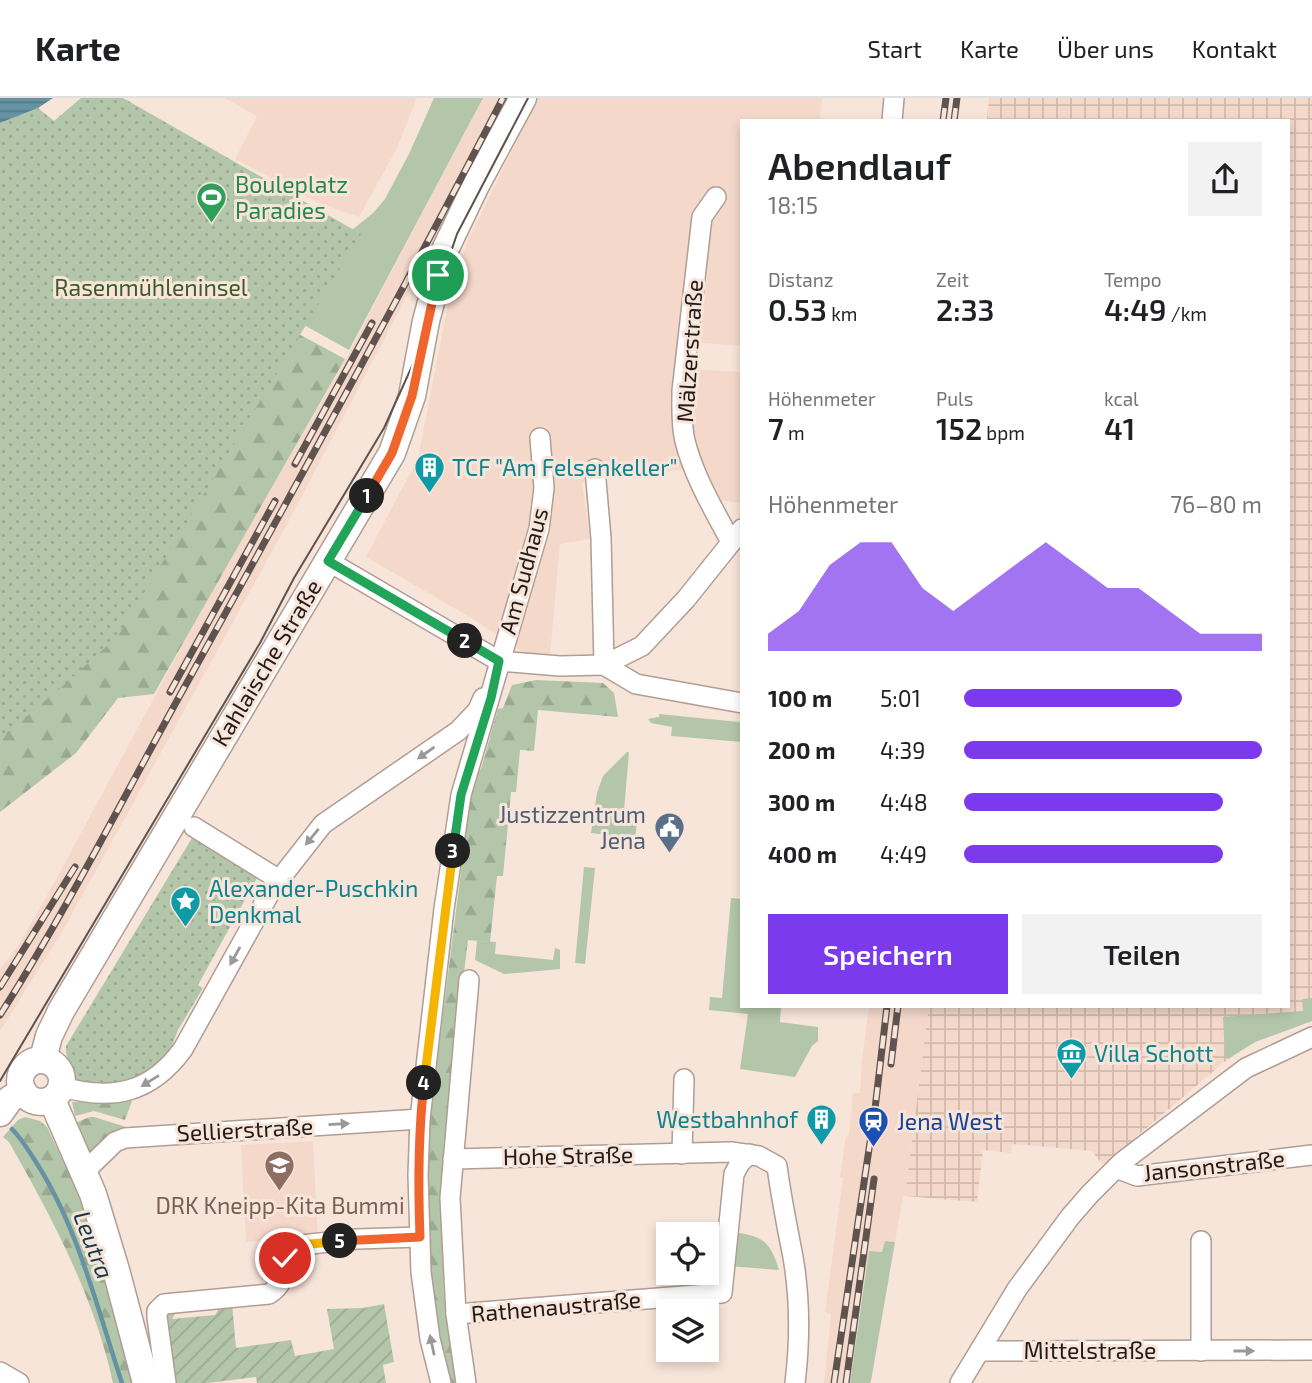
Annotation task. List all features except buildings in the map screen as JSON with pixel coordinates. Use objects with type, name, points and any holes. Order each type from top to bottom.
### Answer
[{"type":"main road","name":"Kahlaische Straße","points":[[43,1059],[49,1036],[61,1011],[392,453],[412,396],[426,321],[445,250],[523,98]]},
{"type":"main road","points":[[57,1093],[36,1101],[23,1091],[20,1082],[22,1071],[33,1061],[43,1059],[60,1070],[57,1093],[116,1270],[146,1383]]},
{"type":"main road","points":[[0,1113],[10,1099],[23,1091]]},
{"type":"street","points":[[892,119],[894,98]]},
{"type":"street","name":"Mälzerstraße","points":[[716,197],[702,217],[681,416],[684,441],[697,475],[737,536]]},
{"type":"street","name":"Am Sudhaus","points":[[499,661],[539,530],[544,488],[540,438]]},
{"type":"street","points":[[595,469],[601,538],[604,665]]},
{"type":"street","points":[[328,561],[499,661],[560,666],[604,665],[642,646],[686,599],[737,536]]},
{"type":"street","points":[[57,1093],[118,1093],[146,1086],[167,1070],[183,1049],[278,879],[323,824],[458,731],[478,709],[499,661]]},
{"type":"street","points":[[441,1383],[425,1306],[420,1237],[420,1119],[444,909],[461,795],[491,698],[499,661]]},
{"type":"street","points":[[604,665],[636,684],[740,703]]},
{"type":"street","points":[[194,827],[278,879]]},
{"type":"street","name":"Rathenaustraße","points":[[466,1383],[456,1314],[450,1198],[469,980]]},
{"type":"street","points":[[960,1383],[1017,1289],[1070,1217],[1116,1168],[1246,1068],[1312,1038]]},
{"type":"street","points":[[682,1154],[684,1079]]},
{"type":"street","name":"Sellierstraße","points":[[84,1172],[115,1142],[125,1138],[420,1119]]},
{"type":"street","name":"Hohe Straße","points":[[453,1159],[731,1152],[768,1160],[777,1166],[783,1218],[793,1258],[797,1294],[795,1383]]},
{"type":"street","name":"Rathenaustraße","points":[[456,1314],[722,1293],[734,1174],[748,1154]]},
{"type":"street","name":"Jansonstraße","points":[[1116,1168],[1137,1176],[1312,1155]]},
{"type":"street","points":[[166,1383],[157,1317],[157,1311],[164,1304],[269,1294],[276,1290],[284,1278],[286,1253],[292,1246],[357,1239],[420,1237]]},
{"type":"street","points":[[1201,1241],[1201,1351]]},
{"type":"street","name":"Mittelstraße","points":[[980,1350],[1312,1350]]},
{"type":"street","points":[[0,1372],[19,1383]]},
{"type":"shaded area","points":[[225,98],[417,98],[396,150],[359,217],[323,205],[235,159],[257,116]]},
{"type":"shaded area","points":[[483,98],[511,98],[285,528],[62,932],[0,1031],[0,969],[16,949],[54,883],[216,583],[336,377]]},
{"type":"shaded area","points":[[538,98],[822,98],[820,119],[740,119],[740,346],[679,341],[685,469],[582,482],[590,539],[560,544],[550,656],[523,652],[473,619],[366,557],[418,458],[452,283],[470,236]]},
{"type":"shaded area","points":[[989,98],[1312,98],[1312,1021],[1255,1042],[1228,1059],[1103,1165],[1092,1151],[1012,1144],[1011,1153],[983,1150],[977,1202],[905,1196],[929,1008],[1290,1008],[1290,119],[987,119]]},
{"type":"shaded area","points":[[692,369],[740,372],[740,503],[719,500],[694,439],[690,420]]},
{"type":"shaded area","points":[[869,1008],[929,1008],[905,1196],[895,1242],[885,1241],[883,1252],[869,1251],[850,1383],[824,1383],[831,1314],[825,1312],[843,1178],[840,1177],[846,1136],[849,1135],[853,1093],[860,1093]]},
{"type":"shaded area","name":"DRK Kneipp-Kita Bummi","points":[[313,1141],[318,1238],[246,1242],[241,1145]]},
{"type":"green space","name":"Rasenmühleninsel","points":[[81,98],[123,98],[361,234],[118,636],[0,738],[0,123],[38,108],[54,121]]},
{"type":"green space","points":[[434,98],[483,98],[349,350],[295,320],[347,234],[373,213],[385,199]]},
{"type":"green space","points":[[269,318],[345,359],[154,694],[118,698],[76,753],[0,812],[0,651]]},
{"type":"green space","points":[[536,680],[603,683],[614,693],[618,717],[538,710],[534,751],[520,750],[516,792],[511,792],[503,876],[497,876],[490,942],[468,940],[454,1056],[441,1207],[444,1297],[458,1383],[451,1383],[434,1317],[429,1237],[428,1133],[473,776],[481,769],[498,709],[503,708],[512,685]]},
{"type":"green space","points":[[659,714],[739,722],[740,742],[671,736],[672,727],[651,723],[648,719],[659,717]]},
{"type":"green space","points":[[627,752],[623,822],[637,823],[635,838],[591,833],[597,793],[603,776]]},
{"type":"green space","points":[[192,838],[257,878],[198,985],[203,988],[178,1030],[167,1059],[134,1083],[76,1085],[66,1046]]},
{"type":"green space","points":[[584,867],[595,868],[585,964],[575,963]]},
{"type":"green space","points":[[731,898],[740,899],[740,1008],[781,1008],[780,1022],[818,1027],[818,1041],[812,1046],[795,1077],[740,1069],[748,1014],[709,1010],[710,997],[722,998]]},
{"type":"green space","points":[[477,941],[496,942],[495,954],[553,960],[555,948],[560,950],[560,969],[504,974],[475,960]]},
{"type":"green space","points":[[1312,998],[1312,1021],[1255,1042],[1228,1059],[1225,1056],[1223,1017],[1303,1011],[1302,999]]},
{"type":"green space","points":[[132,1101],[125,1120],[94,1111],[75,1116],[72,1102]]},
{"type":"green space","points":[[25,1117],[40,1121],[47,1127],[81,1199],[134,1383],[113,1383],[95,1319],[70,1258],[9,1142],[3,1137],[18,1120]]},
{"type":"green space","points":[[90,1117],[126,1127],[125,1131],[90,1154],[72,1124]]},
{"type":"green space","points":[[732,1232],[764,1242],[772,1252],[779,1270],[728,1266]]},
{"type":"green space","points":[[885,1241],[895,1242],[871,1381],[850,1383],[869,1251],[882,1252]]},
{"type":"green space","points":[[232,1303],[236,1348],[291,1340],[295,1356],[334,1349],[327,1309],[363,1308],[384,1304],[394,1362],[383,1365],[386,1383],[257,1383],[256,1377],[208,1383],[171,1383],[161,1316],[179,1307],[172,1319],[215,1315],[222,1304]]},
{"type":"water","points":[[0,98],[53,98],[38,108],[0,123]]},
{"type":"waterway","name":"Leutra","points":[[12,1129],[34,1159],[63,1212],[85,1268],[122,1383]]},
{"type":"tram line","points":[[0,1081],[384,428],[413,364],[457,234],[528,98]]},
{"type":"railway","points":[[0,1015],[94,853],[425,247],[503,98]]},
{"type":"railway","points":[[943,119],[946,98]]},
{"type":"railway","points":[[954,119],[957,98]]},
{"type":"railway","points":[[295,464],[372,323]]},
{"type":"railway","points":[[170,692],[275,501]]},
{"type":"railway","points":[[0,987],[75,867]]},
{"type":"railway","points":[[834,1383],[875,1109],[887,1008]]},
{"type":"railway","points":[[891,1064],[898,1008]]},
{"type":"railway","points":[[846,1383],[874,1179]]},
{"type":"place","name":"Bouleplatz Paradies","points":[[212,225]]},
{"type":"place","name":"TCF \"Am Felsenkeller\"","points":[[429,495]]},
{"type":"place","name":"Justizzentrum Jena","points":[[669,855]]},
{"type":"place","name":"Alexander-Puschkin Denkmal","points":[[186,929]]},
{"type":"place","name":"Villa Schott","points":[[1071,1081]]},
{"type":"place","name":"Westbahnhof","points":[[821,1147]]},
{"type":"place","name":"Jena West","points":[[874,1149]]},
{"type":"place","name":"DRK Kneipp-Kita Bummi","points":[[280,1192]]},
{"type":"route","points":[[285,1258],[292,1246],[357,1239],[420,1237],[420,1119],[444,909],[461,795],[491,698],[499,661],[328,561],[392,453],[412,396],[438,275]]}]
